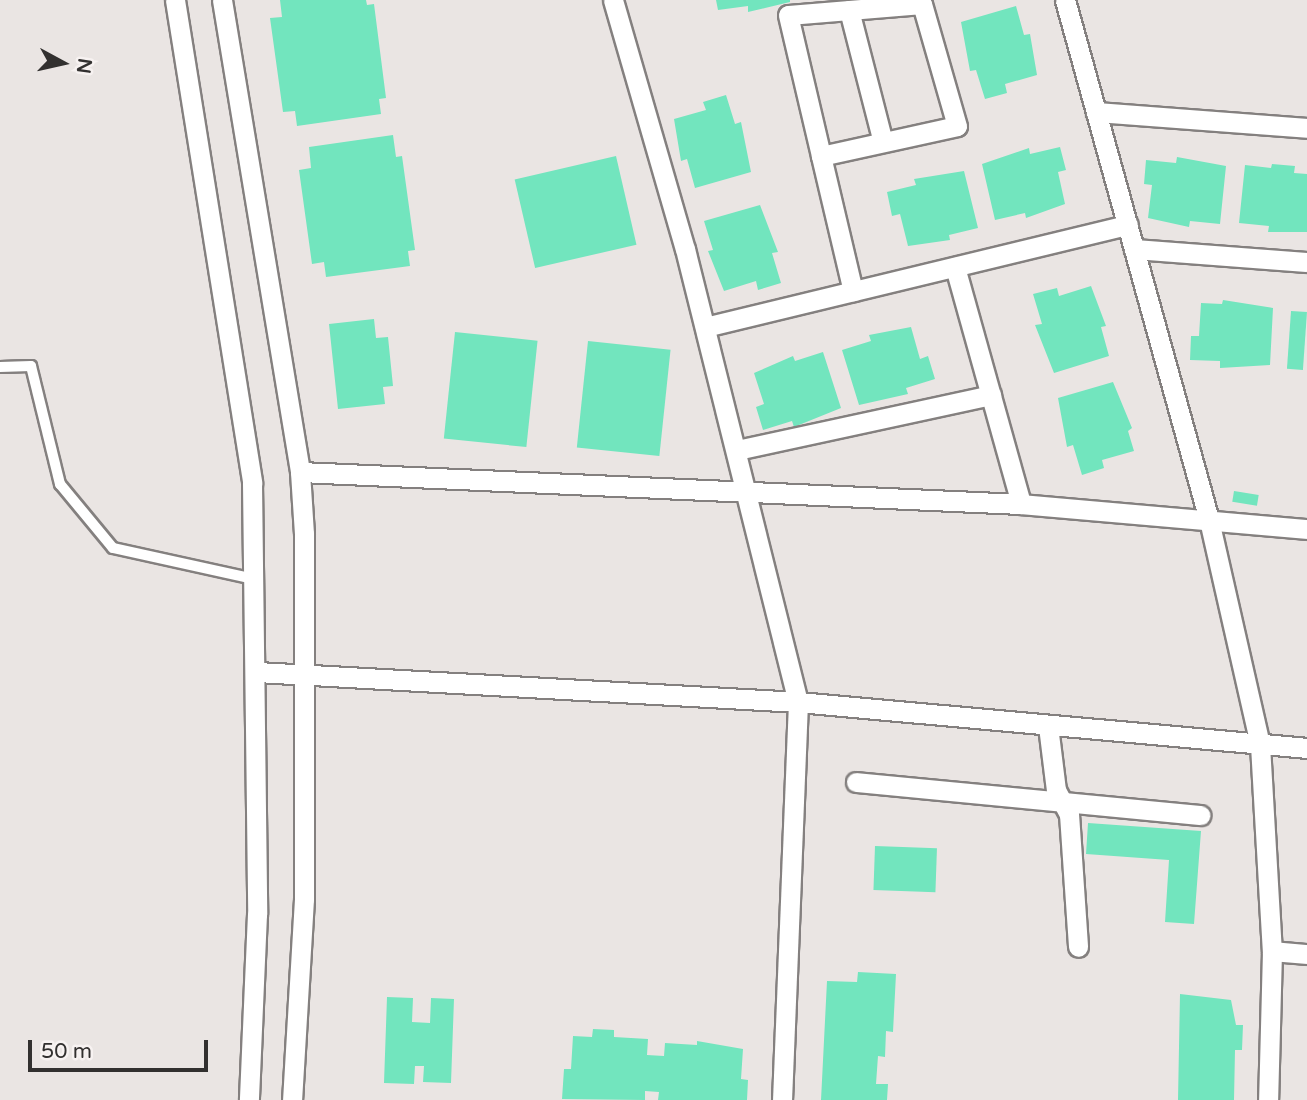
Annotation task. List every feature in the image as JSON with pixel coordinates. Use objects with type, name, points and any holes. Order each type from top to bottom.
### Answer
[{"type":"street","points":[[176,0],[252,483],[257,672],[257,914],[249,1100]]},
{"type":"street","points":[[222,0],[300,472],[307,675],[304,899],[292,1100]]},
{"type":"street","points":[[613,0],[705,327],[797,702],[782,1100]]},
{"type":"street","points":[[1065,0],[1209,520],[1260,745],[1272,951],[1268,1100]]},
{"type":"street","points":[[821,156],[957,126],[922,4],[788,15],[821,156],[853,291]]},
{"type":"street","points":[[849,10],[883,142]]},
{"type":"street","points":[[1096,112],[1307,128]]},
{"type":"street","points":[[705,327],[1128,225]]},
{"type":"street","points":[[1134,248],[1307,262]]},
{"type":"street","points":[[955,267],[1021,504]]},
{"type":"street","points":[[737,450],[991,395]]},
{"type":"street","points":[[300,472],[1021,504],[1307,529]]},
{"type":"street","points":[[257,672],[797,702],[1307,748]]},
{"type":"street","points":[[1048,726],[1056,790],[1069,814],[1077,947]]},
{"type":"street","points":[[856,782],[1200,815]]},
{"type":"street","points":[[1272,951],[1307,954]]},
{"type":"lane","points":[[0,367],[31,366],[60,484],[113,548],[254,579]]},
{"type":"building","points":[[280,0],[366,0],[367,5],[374,4],[386,98],[379,99],[381,114],[297,126],[295,111],[283,112],[270,18],[282,17]]},
{"type":"building","points":[[716,0],[790,2],[748,12],[748,6],[718,10]]},
{"type":"building","points":[[1016,6],[1024,35],[1030,34],[1037,75],[1005,84],[1007,93],[985,99],[976,70],[970,71],[961,22]]},
{"type":"building","points":[[726,95],[735,124],[741,122],[751,172],[695,188],[687,159],[681,161],[674,119],[706,110],[703,102]]},
{"type":"building","points":[[393,135],[396,157],[402,156],[415,250],[408,251],[410,266],[326,277],[324,262],[312,264],[299,170],[311,168],[309,147]]},
{"type":"building","points":[[1060,147],[1066,170],[1058,172],[1065,204],[1026,218],[1025,213],[995,220],[982,164],[1029,148],[1030,154]]},
{"type":"building","points":[[616,156],[636,245],[535,268],[515,179]]},
{"type":"building","points":[[1177,157],[1226,166],[1220,224],[1190,221],[1189,227],[1148,218],[1152,185],[1144,184],[1146,160],[1176,163]]},
{"type":"building","points":[[1272,164],[1295,166],[1294,173],[1307,174],[1307,232],[1268,232],[1269,226],[1239,223],[1245,165],[1271,168]]},
{"type":"building","points":[[964,171],[978,228],[949,235],[950,240],[908,246],[900,214],[892,216],[887,192],[916,185],[914,179]]},
{"type":"building","points":[[760,205],[778,252],[772,253],[781,283],[758,290],[756,281],[724,291],[708,251],[713,250],[704,221]]},
{"type":"building","points":[[1091,286],[1106,326],[1101,327],[1109,356],[1054,373],[1035,325],[1042,324],[1033,294],[1057,288],[1059,296]]},
{"type":"building","points":[[1223,300],[1273,308],[1270,365],[1220,368],[1220,361],[1190,360],[1191,336],[1199,336],[1201,303],[1222,304]]},
{"type":"building","points":[[1291,311],[1307,312],[1303,370],[1287,369]]},
{"type":"building","points":[[374,319],[376,338],[388,337],[393,386],[383,387],[385,404],[338,409],[329,324]]},
{"type":"building","points":[[911,327],[920,359],[928,356],[935,379],[906,388],[908,394],[859,405],[842,350],[871,341],[869,335]]},
{"type":"building","points":[[455,332],[538,341],[526,447],[444,438]]},
{"type":"building","points":[[588,341],[671,350],[659,456],[577,447]]},
{"type":"building","points":[[823,352],[841,408],[794,427],[792,421],[763,430],[756,407],[764,404],[754,373],[793,356],[795,361]]},
{"type":"building","points":[[1113,382],[1132,428],[1128,431],[1134,451],[1102,460],[1104,468],[1082,475],[1073,445],[1067,447],[1058,398]]},
{"type":"building","points":[[1234,491],[1259,495],[1257,506],[1232,502]]},
{"type":"building","points":[[1088,823],[1201,831],[1194,924],[1165,922],[1169,860],[1086,854]]},
{"type":"building","points":[[875,846],[937,848],[935,892],[873,890]]},
{"type":"building","points":[[858,972],[896,974],[893,1032],[886,1031],[885,1057],[878,1056],[876,1084],[888,1084],[887,1100],[821,1100],[827,981],[857,982]]},
{"type":"building","points":[[1180,994],[1231,1000],[1236,1025],[1243,1025],[1242,1050],[1235,1050],[1234,1100],[1178,1100]]},
{"type":"building","points":[[387,997],[413,998],[412,1022],[430,1023],[431,998],[454,999],[451,1083],[423,1082],[424,1066],[415,1066],[414,1084],[384,1083]]},
{"type":"building","points":[[593,1029],[614,1030],[614,1037],[648,1039],[647,1055],[664,1056],[665,1043],[697,1045],[697,1041],[743,1049],[741,1079],[748,1080],[747,1100],[658,1100],[659,1092],[645,1091],[645,1100],[562,1099],[564,1069],[571,1069],[573,1036],[592,1037]]}]
